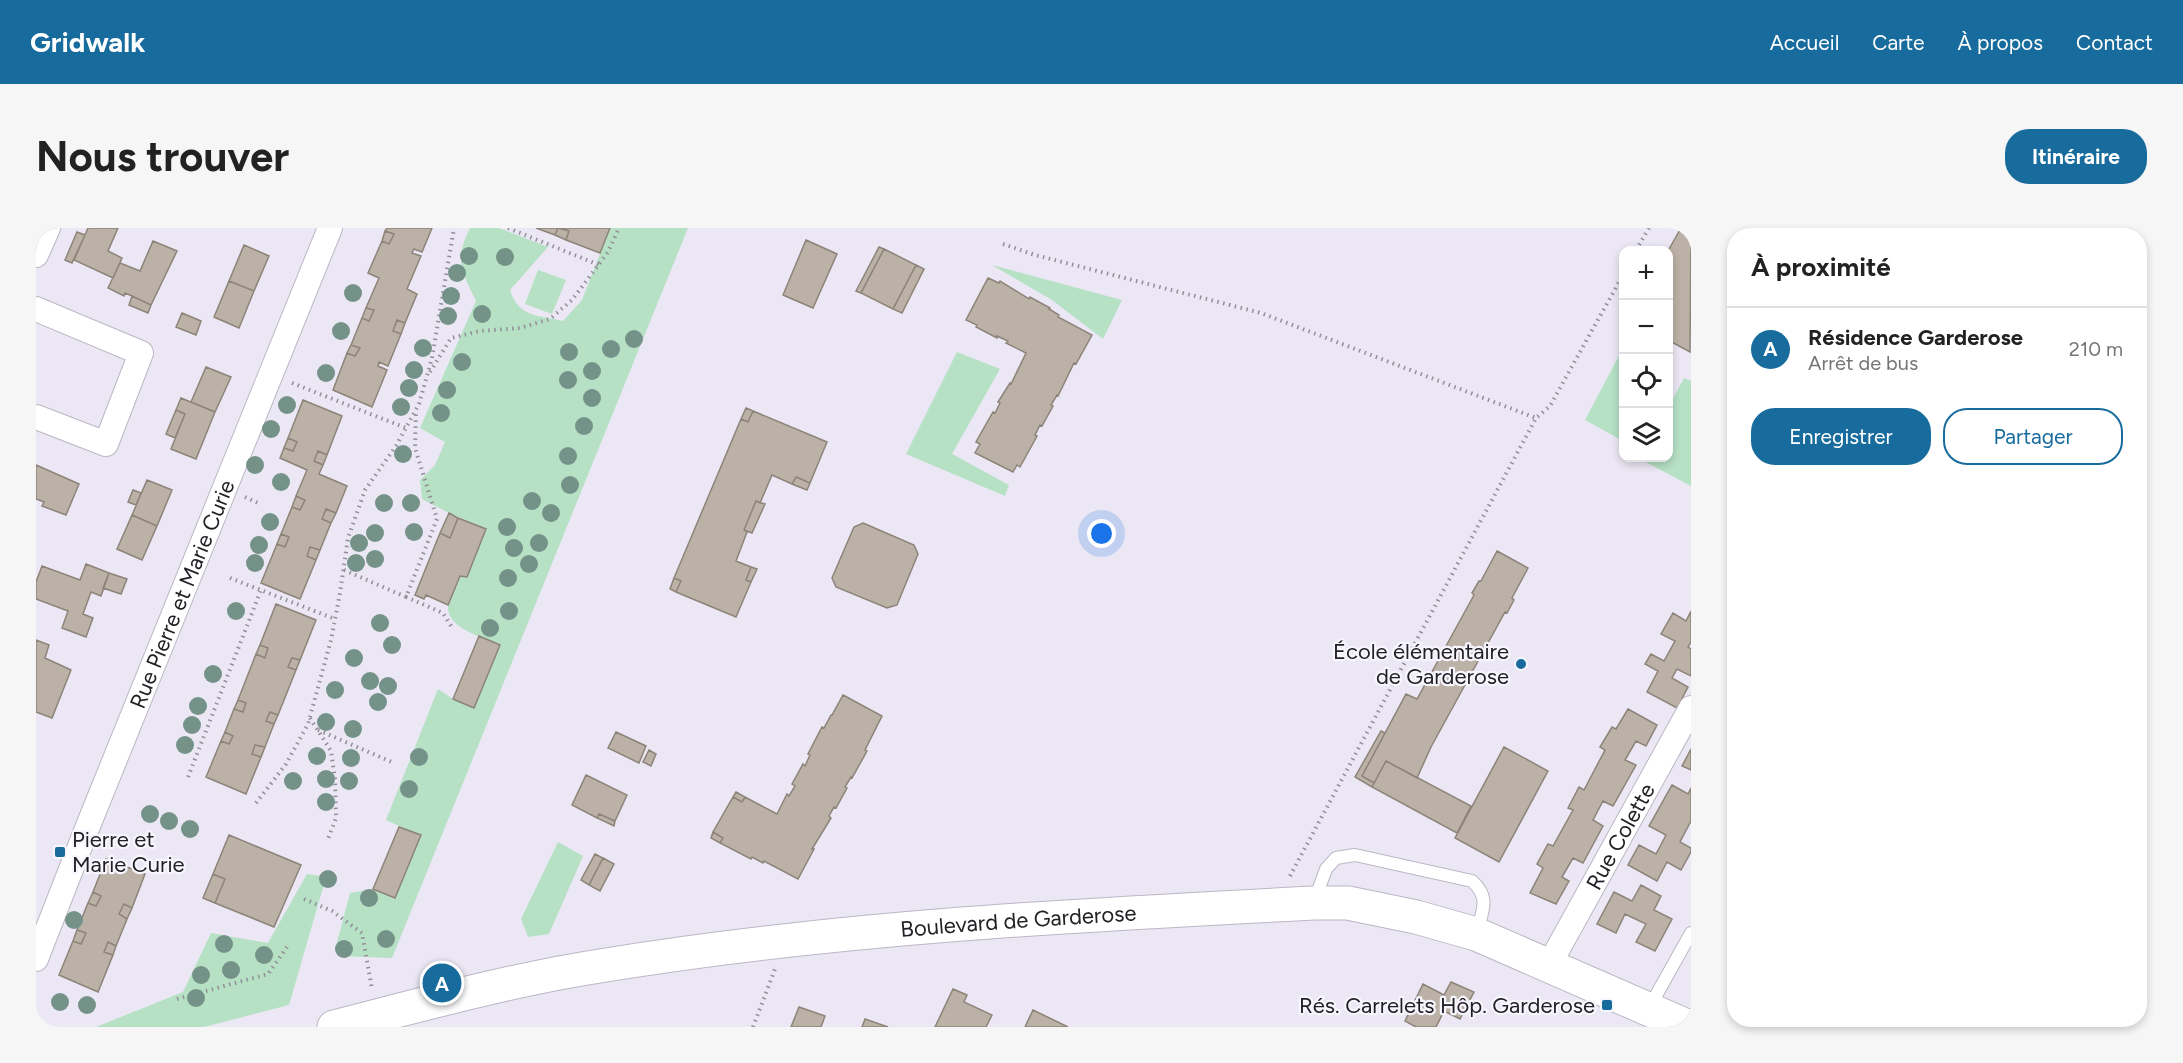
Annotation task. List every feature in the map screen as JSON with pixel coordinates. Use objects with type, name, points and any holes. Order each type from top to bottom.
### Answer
[{"type":"main road","name":"Boulevard de Garderose","points":[[334,1027],[502,985],[681,953],[913,927],[1314,903],[1348,903],[1416,917],[1476,934],[1689,1027]]},
{"type":"street","points":[[36,255],[48,228]]},
{"type":"street","name":"Rue Pierre et Marie Curie","points":[[36,959],[330,228]]},
{"type":"street","points":[[36,309],[141,353],[106,444],[36,417]]},
{"type":"street","name":"Rue Colette","points":[[1549,965],[1691,708]]},
{"type":"lane","points":[[1314,903],[1326,869],[1336,858],[1355,855],[1472,881],[1482,889],[1484,903],[1476,934]]},
{"type":"lane","points":[[1649,1009],[1691,933]]},
{"type":"path","points":[[256,803],[286,764],[310,717],[335,619],[348,538],[365,490],[406,428],[416,409],[427,378],[454,228]]},
{"type":"path","points":[[508,228],[599,265]]},
{"type":"path","points":[[427,378],[452,338],[480,331],[520,328],[550,319],[572,300],[599,265],[619,228]]},
{"type":"path","points":[[1638,246],[1649,228]]},
{"type":"path","points":[[1003,244],[1035,255],[1261,313],[1536,418]]},
{"type":"path","points":[[1287,880],[1293,874],[1536,418],[1550,406],[1619,280]]},
{"type":"path","points":[[285,380],[406,428]]},
{"type":"path","points":[[406,597],[437,519],[415,448],[416,409]]},
{"type":"path","points":[[344,570],[444,613],[451,626]]},
{"type":"path","points":[[230,578],[335,619]]},
{"type":"path","points":[[188,777],[261,590]]},
{"type":"path","points":[[310,717],[331,751],[335,778],[336,818],[328,839]]},
{"type":"path","points":[[317,729],[394,763]]},
{"type":"path","points":[[304,899],[332,911],[362,933],[373,993]]},
{"type":"path","points":[[753,1027],[786,940]]},
{"type":"path","points":[[177,999],[268,974],[287,947]]},
{"type":"green space","points":[[470,228],[499,228],[548,247],[510,290],[524,311],[563,321],[582,300],[610,228],[688,228],[392,958],[339,956],[336,946],[350,893],[373,889],[395,898],[420,836],[386,820],[438,689],[453,699],[474,707],[500,645],[460,627],[449,615],[448,607],[460,576],[467,577],[486,529],[422,499],[420,480],[435,465],[445,442],[420,428],[476,301],[461,265],[462,249]]},
{"type":"green space","points":[[992,265],[1122,300],[1103,339],[1052,300]]},
{"type":"green space","points":[[538,270],[566,280],[552,314],[525,304]]},
{"type":"green space","points":[[957,352],[1000,369],[952,454],[1009,485],[1005,496],[906,454]]},
{"type":"green space","points":[[1619,356],[1619,439],[1585,420]]},
{"type":"green space","points":[[1684,378],[1691,381],[1691,486],[1646,462],[1673,462],[1673,399]]},
{"type":"green space","points":[[558,842],[583,856],[549,934],[528,937],[521,919]]},
{"type":"green space","points":[[307,874],[326,877],[289,1005],[204,1027],[96,1027],[183,992],[211,933],[268,943]]},
{"type":"building","points":[[88,228],[118,228],[108,251],[122,258],[113,278],[74,260]]},
{"type":"building","points":[[387,228],[432,228],[422,252],[414,249],[412,253],[421,256],[407,289],[417,294],[405,323],[397,320],[393,331],[401,334],[388,366],[379,362],[378,366],[387,370],[372,407],[333,390],[347,353],[355,356],[360,348],[351,345],[362,318],[369,321],[374,310],[366,308],[379,278],[368,273],[382,241],[389,244],[394,234],[385,231]]},
{"type":"building","points":[[536,228],[558,228],[555,235]]},
{"type":"building","points":[[558,228],[569,231],[566,240],[555,235]]},
{"type":"building","points":[[561,228],[610,228],[600,253],[566,240],[569,231]]},
{"type":"building","points":[[1681,228],[1691,232],[1690,352],[1673,343],[1673,246],[1671,246]]},
{"type":"building","points":[[385,231],[394,234],[389,244],[382,241]]},
{"type":"building","points":[[77,232],[85,235],[72,263],[65,260]]},
{"type":"building","points":[[806,240],[837,254],[813,308],[783,295]]},
{"type":"building","points":[[153,241],[177,251],[151,305],[108,288],[120,263],[140,271]]},
{"type":"building","points":[[244,245],[269,256],[254,291],[229,281]]},
{"type":"building","points":[[879,247],[884,249],[861,293],[856,291]]},
{"type":"building","points":[[884,249],[916,265],[893,309],[861,293]]},
{"type":"building","points":[[916,265],[924,269],[902,313],[893,309]]},
{"type":"building","points":[[988,278],[999,283],[1000,281],[1029,299],[1030,297],[1050,308],[1059,315],[1058,317],[1092,335],[1076,364],[1074,363],[1042,426],[1040,425],[1035,435],[1037,436],[1020,467],[1017,465],[1013,472],[975,453],[980,444],[976,442],[993,412],[995,413],[1000,403],[998,402],[1011,384],[1026,353],[1006,343],[1008,341],[997,336],[997,338],[966,320]]},
{"type":"building","points":[[229,281],[254,291],[239,328],[214,317]]},
{"type":"building","points":[[132,296],[151,305],[148,313],[129,305]]},
{"type":"building","points":[[366,308],[374,310],[369,321],[362,318]]},
{"type":"building","points":[[182,313],[201,321],[196,335],[176,327]]},
{"type":"building","points":[[397,320],[405,323],[401,334],[393,331]]},
{"type":"building","points":[[351,345],[360,348],[355,356],[347,353]]},
{"type":"building","points":[[206,367],[231,377],[215,412],[191,402]]},
{"type":"building","points":[[181,398],[215,412],[196,459],[171,449],[185,414],[176,410]]},
{"type":"building","points":[[303,400],[342,416],[327,455],[318,451],[314,461],[323,465],[319,474],[347,486],[336,513],[326,509],[322,519],[331,523],[320,550],[310,547],[307,556],[316,560],[300,599],[261,583],[277,544],[285,547],[289,537],[281,534],[292,507],[300,510],[305,500],[296,496],[307,470],[280,458],[284,448],[293,451],[297,442],[288,438]]},
{"type":"building","points":[[746,408],[753,411],[748,422],[741,419]]},
{"type":"building","points":[[176,410],[185,414],[175,438],[166,434]]},
{"type":"building","points":[[753,411],[827,442],[810,483],[796,477],[792,484],[772,475],[760,503],[756,501],[744,530],[747,532],[736,561],[751,567],[746,580],[751,582],[736,617],[676,592],[681,581],[674,578],[741,419],[748,422]]},
{"type":"building","points":[[288,438],[297,442],[293,451],[284,448]]},
{"type":"building","points":[[318,451],[327,455],[323,465],[314,461]]},
{"type":"building","points":[[36,465],[79,484],[66,515],[42,506],[44,502],[36,499]]},
{"type":"building","points":[[796,477],[810,483],[807,490],[792,484]]},
{"type":"building","points":[[147,480],[172,490],[157,526],[132,515]]},
{"type":"building","points":[[133,490],[141,493],[136,505],[128,502]]},
{"type":"building","points":[[296,496],[305,500],[300,510],[292,507]]},
{"type":"building","points":[[756,501],[765,504],[752,533],[744,530]]},
{"type":"building","points":[[326,509],[336,513],[331,523],[322,519]]},
{"type":"building","points":[[449,513],[458,518],[450,538],[440,533]]},
{"type":"building","points":[[132,515],[157,526],[142,560],[117,549]]},
{"type":"building","points":[[458,518],[486,529],[467,577],[460,576],[448,605],[426,595],[424,599],[415,595],[440,533],[450,538]]},
{"type":"building","points":[[863,523],[914,545],[918,554],[897,605],[887,608],[836,587],[832,578],[854,527]]},
{"type":"building","points":[[281,534],[289,537],[285,547],[277,544]]},
{"type":"building","points":[[310,547],[320,550],[316,560],[307,556]]},
{"type":"building","points":[[1497,551],[1528,568],[1512,598],[1514,600],[1507,613],[1505,612],[1431,747],[1417,778],[1386,761],[1374,783],[1362,776],[1406,694],[1417,699],[1474,595],[1472,593]]},
{"type":"building","points":[[86,564],[109,573],[101,596],[91,592],[83,614],[93,618],[86,637],[62,628],[68,611],[36,599],[36,582],[42,566],[80,580]]},
{"type":"building","points":[[751,567],[757,569],[751,582],[746,580]]},
{"type":"building","points":[[109,573],[127,579],[121,594],[103,588]]},
{"type":"building","points":[[674,578],[681,581],[676,592],[670,589]]},
{"type":"building","points":[[276,604],[316,620],[300,660],[292,658],[288,667],[296,670],[278,715],[270,712],[266,721],[274,724],[265,747],[255,745],[252,754],[261,757],[246,794],[206,777],[221,741],[229,744],[233,736],[225,732],[234,709],[243,712],[246,703],[238,700],[256,654],[265,658],[268,648],[260,645]]},
{"type":"building","points":[[1691,611],[1691,642],[1688,647],[1691,649],[1691,676],[1677,669],[1672,678],[1688,687],[1677,708],[1647,692],[1658,671],[1645,664],[1651,654],[1664,661],[1675,641],[1661,634],[1673,613],[1686,621]]},
{"type":"building","points":[[479,636],[500,645],[474,708],[453,699]]},
{"type":"building","points":[[36,640],[49,645],[45,658],[71,670],[52,718],[36,712]]},
{"type":"building","points":[[260,645],[268,648],[265,658],[256,654]]},
{"type":"building","points":[[292,658],[300,660],[296,670],[288,667]]},
{"type":"building","points":[[843,695],[882,716],[865,750],[867,751],[845,787],[847,788],[836,808],[834,807],[829,816],[831,818],[812,849],[814,849],[798,879],[764,861],[763,863],[752,857],[751,859],[720,843],[723,838],[713,832],[733,797],[742,802],[745,797],[777,814],[787,794],[789,796],[795,786],[792,784],[803,764],[805,766],[810,755],[808,754],[822,727],[824,728]]},
{"type":"building","points":[[238,700],[246,703],[243,712],[234,709]]},
{"type":"building","points":[[1628,709],[1657,725],[1646,746],[1636,741],[1625,760],[1636,765],[1613,806],[1603,801],[1593,820],[1603,826],[1583,863],[1573,858],[1562,877],[1569,881],[1556,904],[1530,893],[1543,868],[1537,864],[1548,844],[1553,846],[1573,810],[1568,808],[1579,787],[1584,790],[1605,750],[1600,747],[1612,727],[1616,729]]},
{"type":"building","points":[[270,712],[278,715],[274,724],[266,721]]},
{"type":"building","points":[[1381,731],[1385,733],[1362,776],[1374,783],[1372,787],[1355,777]]},
{"type":"building","points":[[225,732],[233,736],[229,744],[221,741]]},
{"type":"building","points":[[616,732],[646,746],[639,763],[608,748]]},
{"type":"building","points":[[255,745],[265,747],[261,757],[252,754]]},
{"type":"building","points":[[1504,747],[1548,771],[1499,862],[1455,838]]},
{"type":"building","points":[[1691,749],[1691,770],[1682,766]]},
{"type":"building","points":[[649,750],[656,754],[651,766],[643,762]]},
{"type":"building","points":[[1386,761],[1471,806],[1457,833],[1372,787]]},
{"type":"building","points":[[586,775],[627,795],[615,821],[599,814],[597,818],[572,805]]},
{"type":"building","points":[[1672,785],[1688,794],[1691,788],[1691,821],[1680,842],[1691,848],[1691,852],[1681,870],[1667,862],[1657,881],[1628,865],[1639,845],[1656,854],[1666,835],[1649,826]]},
{"type":"building","points":[[736,792],[745,797],[742,802],[733,797]]},
{"type":"building","points":[[599,814],[615,821],[614,826],[597,818]]},
{"type":"building","points":[[399,827],[421,835],[395,898],[373,889]]},
{"type":"building","points":[[713,832],[723,838],[720,843],[711,838]]},
{"type":"building","points":[[229,835],[301,865],[274,927],[215,903],[225,879],[213,874]]},
{"type":"building","points":[[595,854],[603,858],[589,885],[581,880]]},
{"type":"building","points":[[603,858],[614,864],[600,891],[589,885]]},
{"type":"building","points":[[106,859],[145,874],[132,908],[124,904],[119,914],[127,919],[116,946],[108,942],[104,952],[113,955],[98,992],[59,975],[73,941],[81,944],[86,933],[77,930],[88,903],[96,906],[101,896],[93,892]]},
{"type":"building","points":[[213,874],[225,879],[215,903],[203,898]]},
{"type":"building","points":[[1641,885],[1661,896],[1654,910],[1672,919],[1655,951],[1636,942],[1646,924],[1625,914],[1616,933],[1597,924],[1614,892],[1632,901]]},
{"type":"building","points":[[93,892],[101,896],[96,906],[88,903]]},
{"type":"building","points":[[124,904],[132,908],[127,919],[119,914]]},
{"type":"building","points":[[77,930],[86,933],[81,944],[73,941]]},
{"type":"building","points":[[108,942],[116,946],[113,955],[104,952]]},
{"type":"building","points":[[1451,982],[1474,992],[1460,1019],[1444,1011],[1436,1027],[1416,1027],[1405,1021],[1423,984],[1444,995]]},
{"type":"building","points":[[953,989],[967,995],[964,1002],[992,1015],[986,1027],[935,1027]]},
{"type":"building","points":[[799,1007],[825,1016],[821,1027],[791,1027]]},
{"type":"building","points":[[1033,1010],[1068,1027],[1025,1027]]},
{"type":"building","points":[[865,1019],[888,1027],[862,1027]]},
{"type":"place","name":"École élémentaire de Garderose","points":[[1521,664]]},
{"type":"place","name":"Pierre et Marie Curie","points":[[60,852]]},
{"type":"place","name":"Résidence Garderose","points":[[442,983]]},
{"type":"place","name":"Rés. Carrelets Hôp. Garderose","points":[[1607,1005]]}]
